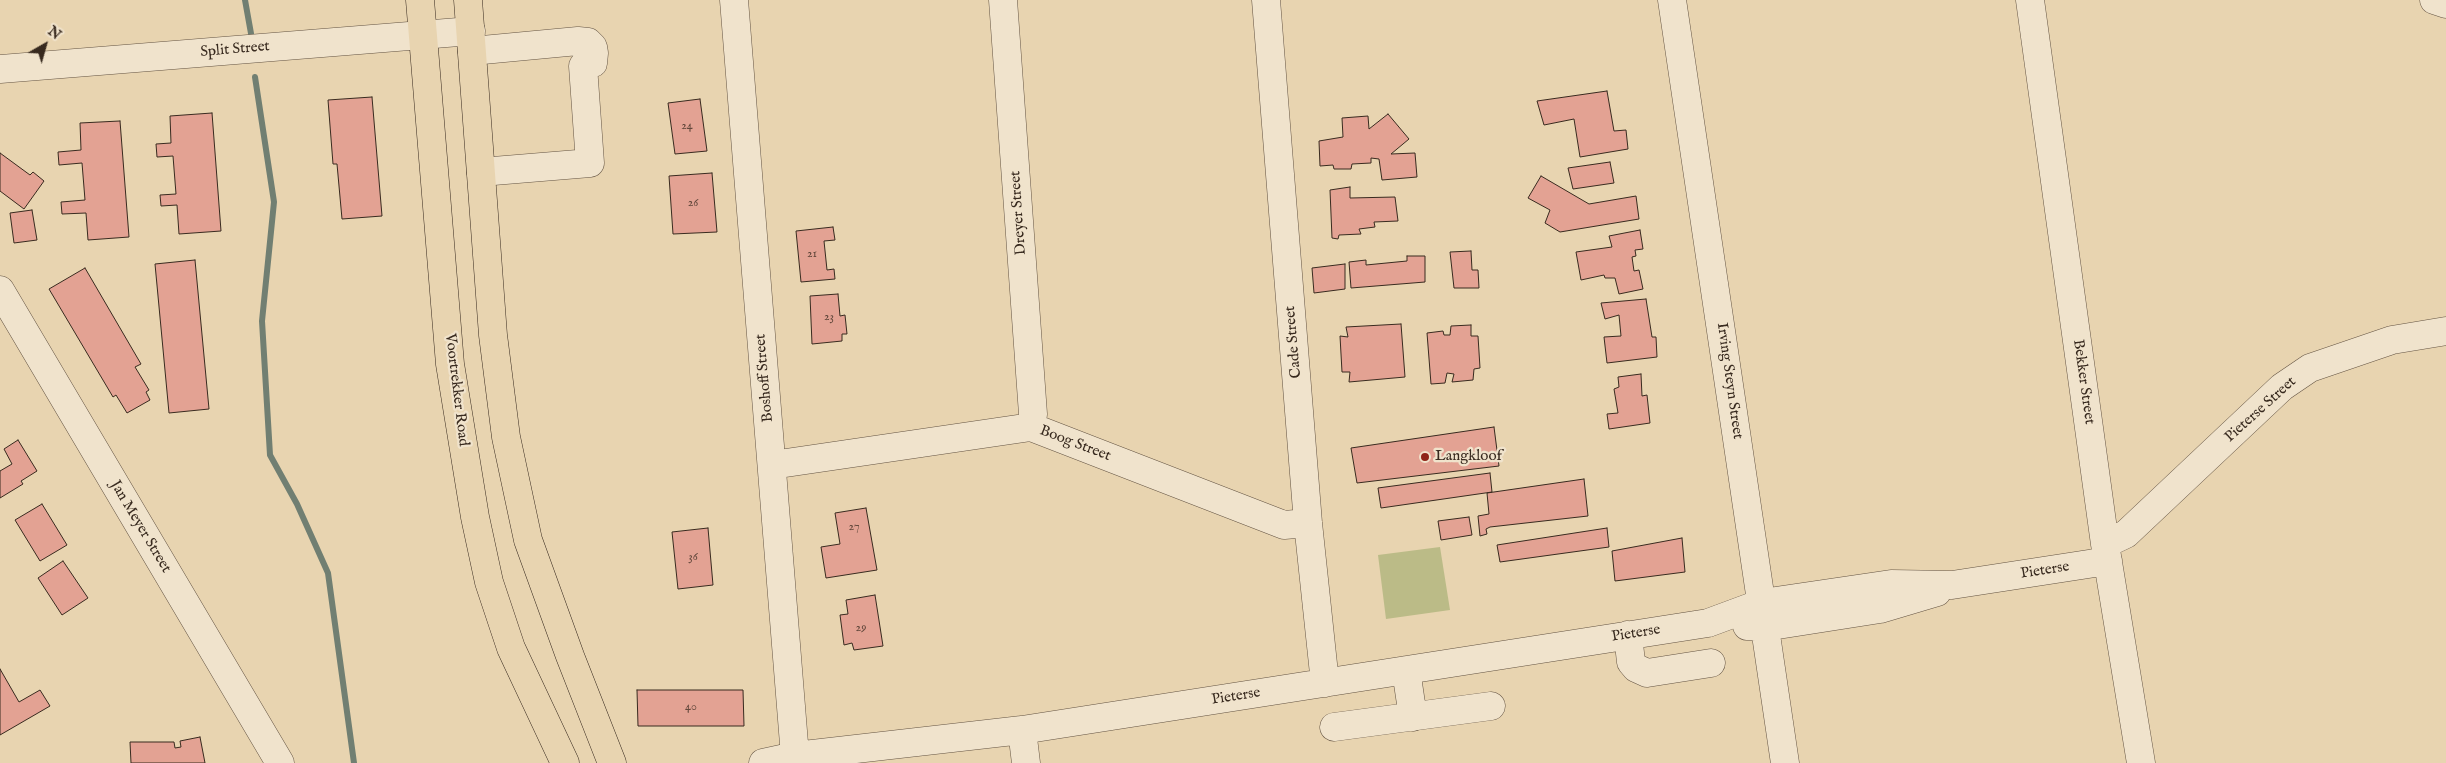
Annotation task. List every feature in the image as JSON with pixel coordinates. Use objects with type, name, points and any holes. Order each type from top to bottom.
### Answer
[{"type":"main road","name":"Voortrekker Road","points":[[420,0],[450,364],[475,517],[489,582],[511,648],[565,763]]},
{"type":"main road","points":[[468,0],[493,335],[506,437],[526,530],[570,656],[612,763]]},
{"type":"street","name":"Boshoff Street","points":[[734,0],[795,756]]},
{"type":"street","name":"Dreyer Street","points":[[1003,0],[1033,414],[1032,427]]},
{"type":"street","name":"Cade Street","points":[[1266,0],[1308,523],[1325,683]]},
{"type":"street","name":"Irving Steyn Street","points":[[1672,0],[1785,763]]},
{"type":"street","name":"Bekker Street","points":[[2030,0],[2107,552],[2141,763]]},
{"type":"street","points":[[2434,0],[2446,4]]},
{"type":"street","name":"Split Street","points":[[0,69],[423,35],[472,41],[578,41],[590,44],[594,60],[593,63],[583,66],[590,163],[522,171],[481,172]]},
{"type":"street","name":"Jan Meyer Street","points":[[0,290],[280,763]]},
{"type":"street","name":"Pieterse Street","points":[[2107,552],[2282,386],[2310,368],[2392,340],[2446,331]]},
{"type":"street","name":"Boog Street","points":[[772,465],[1032,427],[1284,525],[1308,523]]},
{"type":"street","name":"Pieterse","points":[[763,763],[795,756],[1022,730],[1764,615],[1891,584],[1952,586],[2107,552]]},
{"type":"street","points":[[1628,635],[1631,662],[1636,668],[1647,673],[1711,663]]},
{"type":"street","points":[[1406,670],[1413,717]]},
{"type":"street","points":[[1334,727],[1491,706]]},
{"type":"street","points":[[1022,730],[1026,763]]},
{"type":"green space","points":[[1440,547],[1450,610],[1386,619],[1378,555]]},
{"type":"building","points":[[1607,91],[1614,131],[1626,130],[1628,149],[1580,157],[1574,119],[1544,125],[1537,101]]},
{"type":"building","points":[[372,97],[382,216],[342,219],[337,164],[333,164],[328,100]]},
{"type":"building","points":[[700,99],[707,151],[675,154],[668,103]]},
{"type":"building","points":[[212,113],[221,231],[179,234],[177,205],[161,206],[160,195],[176,194],[173,156],[157,157],[156,144],[171,143],[170,116]]},
{"type":"building","points":[[1388,114],[1409,139],[1391,154],[1415,153],[1417,177],[1382,180],[1379,159],[1371,158],[1371,163],[1352,164],[1351,169],[1334,169],[1333,165],[1320,166],[1319,141],[1343,137],[1342,118],[1368,116],[1369,129]]},
{"type":"building","points":[[120,121],[129,237],[88,240],[86,213],[62,214],[61,202],[85,200],[82,163],[59,165],[58,152],[81,150],[80,123]]},
{"type":"building","points":[[0,153],[30,175],[33,172],[44,181],[24,209],[0,191]]},
{"type":"building","points":[[1610,162],[1614,183],[1573,189],[1568,168]]},
{"type":"building","points":[[712,173],[717,232],[673,234],[669,176]]},
{"type":"building","points":[[1541,176],[1589,204],[1636,196],[1639,219],[1560,232],[1545,223],[1550,210],[1528,198]]},
{"type":"building","points":[[1350,187],[1350,198],[1395,197],[1398,221],[1374,222],[1375,227],[1359,229],[1361,234],[1339,235],[1338,239],[1332,238],[1330,190]]},
{"type":"building","points":[[32,210],[37,240],[14,243],[10,213]]},
{"type":"building","points":[[833,227],[835,240],[824,241],[827,270],[834,269],[835,279],[801,282],[796,231]]},
{"type":"building","points":[[1640,230],[1643,249],[1635,250],[1636,256],[1632,257],[1634,271],[1639,270],[1643,289],[1619,294],[1615,278],[1605,278],[1604,275],[1581,280],[1576,252],[1612,247],[1609,236]]},
{"type":"building","points":[[1471,251],[1472,270],[1478,270],[1479,288],[1454,288],[1450,252]]},
{"type":"building","points":[[1407,256],[1425,256],[1425,282],[1351,288],[1349,262],[1366,260],[1366,265],[1407,261]]},
{"type":"building","points":[[195,260],[209,409],[169,413],[155,264]]},
{"type":"building","points":[[1345,264],[1345,289],[1314,293],[1312,268]]},
{"type":"building","points":[[85,268],[141,364],[135,367],[149,390],[146,392],[150,400],[127,413],[116,395],[113,397],[49,289]]},
{"type":"building","points":[[838,294],[840,316],[845,315],[847,334],[842,334],[842,341],[812,344],[810,296]]},
{"type":"building","points":[[1646,299],[1652,337],[1656,337],[1657,357],[1607,363],[1604,337],[1621,336],[1619,315],[1605,319],[1601,303]]},
{"type":"building","points":[[1401,324],[1405,377],[1349,382],[1350,372],[1342,372],[1340,336],[1348,337],[1346,327]]},
{"type":"building","points":[[1471,325],[1471,336],[1478,336],[1480,368],[1474,369],[1473,380],[1452,382],[1454,374],[1447,373],[1445,383],[1431,384],[1427,333],[1443,331],[1444,335],[1450,335],[1451,326]]},
{"type":"building","points":[[1641,374],[1642,396],[1647,395],[1650,423],[1609,429],[1607,414],[1618,413],[1614,389],[1619,387],[1618,377]]},
{"type":"building","name":"Langkloof","points":[[1494,427],[1499,466],[1357,483],[1351,448]]},
{"type":"building","points":[[18,440],[37,471],[21,481],[23,484],[0,498],[0,471],[12,464],[4,449]]},
{"type":"building","points":[[1490,473],[1492,492],[1381,508],[1378,488]]},
{"type":"building","name":"Langkloof","points":[[1584,479],[1588,516],[1490,527],[1486,529],[1487,534],[1480,536],[1478,516],[1489,514],[1487,493]]},
{"type":"building","points":[[42,504],[67,545],[40,561],[15,520]]},
{"type":"building","points":[[866,508],[877,570],[826,578],[821,547],[840,544],[835,513]]},
{"type":"building","points":[[1469,517],[1472,535],[1441,540],[1438,521]]},
{"type":"building","points":[[708,528],[713,585],[678,589],[672,532]]},
{"type":"building","points":[[1607,528],[1609,547],[1500,562],[1497,545]]},
{"type":"building","points":[[1682,538],[1685,572],[1615,581],[1612,551]]},
{"type":"building","points":[[63,561],[88,598],[62,615],[38,578]]},
{"type":"building","points":[[875,595],[883,646],[854,650],[852,643],[844,645],[840,615],[848,614],[846,600]]},
{"type":"building","points":[[0,669],[19,702],[40,690],[50,706],[0,735]]},
{"type":"building","points":[[637,690],[743,690],[744,726],[638,726]]},
{"type":"building","points":[[200,737],[205,763],[131,763],[130,742],[174,742],[175,748],[181,747],[180,741]]},
{"type":"waterway","points":[[245,0],[252,39]]},
{"type":"waterway","points":[[255,77],[274,202],[262,321],[270,455],[297,504],[328,573],[354,763]]},
{"type":"place","name":"Langkloof","points":[[1425,457]]}]
